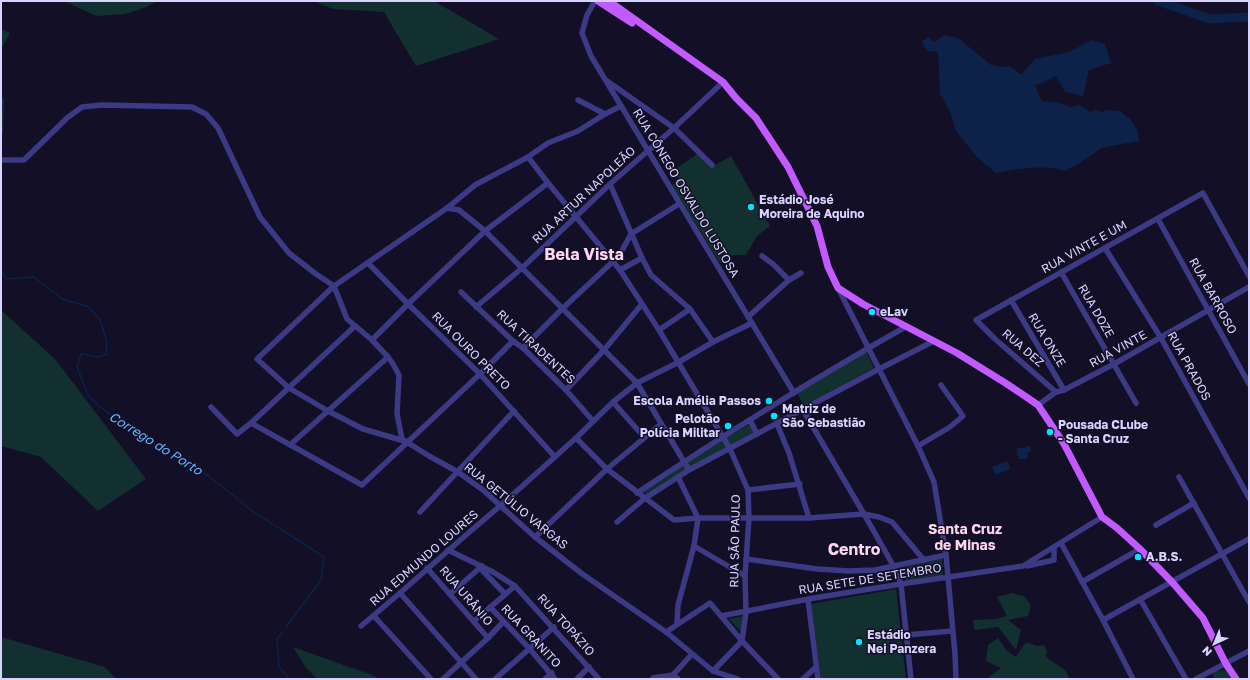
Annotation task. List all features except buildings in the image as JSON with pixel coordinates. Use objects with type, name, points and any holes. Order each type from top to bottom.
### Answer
[{"type":"main road","points":[[597,1],[670,47]]},
{"type":"main road","points":[[609,1],[721,83],[756,118],[788,167],[817,226],[828,267],[838,288],[863,304],[934,341],[1007,384],[1038,405],[1064,444],[1102,517],[1117,528],[1140,549],[1172,582],[1203,618],[1226,664],[1236,679]]},
{"type":"street","name":"RUA CÔNEGO OSVALDO LUSTOSA","points":[[597,1],[587,15],[582,33],[591,56],[794,393]]},
{"type":"street","points":[[606,79],[674,128],[712,165]]},
{"type":"street","name":"RUA ARTUR NAPOLEÃO","points":[[476,307],[522,268],[610,184],[674,128],[721,83]]},
{"type":"street","points":[[578,100],[605,114]]},
{"type":"street","points":[[1,160],[24,160],[67,118],[82,107],[102,105],[192,107],[206,114],[218,128],[260,217],[289,253],[334,286]]},
{"type":"street","points":[[408,442],[363,429],[328,411],[289,388],[257,359],[334,286],[447,208],[475,185],[528,157],[548,143],[578,131],[620,106]]},
{"type":"street","name":"RUA SÃO PAULO","points":[[528,157],[620,270],[659,330],[730,449],[748,490],[749,518],[745,576],[746,612],[742,641]]},
{"type":"street","points":[[372,340],[485,231],[548,183]]},
{"type":"street","points":[[610,184],[631,234],[651,275],[690,309],[713,342]]},
{"type":"street","name":"RUA VINTE E UM","points":[[976,320],[1203,193],[1249,276]]},
{"type":"street","points":[[523,348],[563,308],[614,262],[631,234],[679,204]]},
{"type":"street","points":[[447,208],[459,210],[485,231],[637,383],[689,470]]},
{"type":"street","name":"RUA BARROSO","points":[[1158,219],[1249,384]]},
{"type":"street","name":"RUA PRADOS","points":[[1105,248],[1161,338],[1249,498]]},
{"type":"street","points":[[762,256],[773,264],[789,280]]},
{"type":"street","points":[[620,270],[642,258]]},
{"type":"street","name":"RUA OURO PRETO","points":[[368,263],[480,374],[555,457]]},
{"type":"street","name":"RUA DOZE","points":[[1061,272],[1136,403]]},
{"type":"street","points":[[748,316],[789,280],[801,273]]},
{"type":"street","name":"RUA GETÚLIO VARGAS","points":[[334,286],[347,319],[372,340],[388,357],[399,375],[398,414],[402,439],[458,472],[482,490],[535,537],[581,573],[666,632],[713,671],[738,679]]},
{"type":"street","name":"RUA VINTE","points":[[1038,405],[1056,392],[1064,390],[1114,364],[1249,287]]},
{"type":"street","points":[[838,288],[918,446],[934,482],[946,555],[956,679]]},
{"type":"street","name":"RUA TIRADENTES","points":[[461,292],[523,348],[566,390],[593,421]]},
{"type":"street","name":"RUA ONZE","points":[[1011,300],[1064,390]]},
{"type":"street","points":[[566,390],[604,350],[642,304]]},
{"type":"street","points":[[659,330],[690,309]]},
{"type":"street","name":"RUA DEZ","points":[[976,320],[994,339],[1056,392]]},
{"type":"street","name":"RUA EDMUNDO LOURES","points":[[361,626],[500,506],[576,438],[613,402],[637,383],[752,323]]},
{"type":"street","points":[[210,407],[237,434],[251,423],[355,326]]},
{"type":"street","points":[[637,493],[834,367],[907,326]]},
{"type":"street","points":[[251,423],[362,486],[514,341]]},
{"type":"street","points":[[617,522],[644,499],[689,470],[934,341]]},
{"type":"street","points":[[290,445],[388,357]]},
{"type":"street","points":[[918,446],[950,427],[963,416],[941,385]]},
{"type":"street","points":[[613,402],[644,437]]},
{"type":"street","points":[[803,410],[894,567],[901,584],[911,679]]},
{"type":"street","points":[[420,512],[514,411]]},
{"type":"street","points":[[750,420],[757,434]]},
{"type":"street","points":[[535,537],[607,470],[661,424]]},
{"type":"street","points":[[777,424],[800,484],[809,518]]},
{"type":"street","points":[[576,438],[607,470],[674,520],[698,518],[809,518],[864,514],[879,517],[892,522],[924,560]]},
{"type":"street","points":[[677,624],[678,605],[694,546],[698,518],[678,477]]},
{"type":"street","points":[[1179,477],[1249,602]]},
{"type":"street","points":[[748,490],[800,484]]},
{"type":"street","points":[[1156,525],[1194,503]]},
{"type":"street","name":"RUA SETE DE SETEMBRO","points":[[1023,566],[1102,517]]},
{"type":"street","points":[[1103,620],[1249,539]]},
{"type":"street","points":[[1061,543],[1103,620],[1132,679]]},
{"type":"street","points":[[694,546],[745,576]]},
{"type":"street","name":"RUA SETE DE SETEMBRO","points":[[721,616],[901,584],[947,578],[1054,560],[1054,547]]},
{"type":"street","points":[[1082,582],[1140,549]]},
{"type":"street","name":"RUA TOPÁZIO","points":[[448,550],[503,577],[515,586],[600,679]]},
{"type":"street","points":[[746,559],[825,569],[875,570],[946,555]]},
{"type":"street","points":[[450,594],[481,567],[505,594]]},
{"type":"street","name":"RUA URÂNIO","points":[[427,568],[488,638]]},
{"type":"street","points":[[474,622],[515,586]]},
{"type":"street","points":[[400,593],[476,679]]},
{"type":"street","points":[[1140,599],[1186,679]]},
{"type":"street","points":[[808,600],[818,679]]},
{"type":"street","points":[[666,632],[710,603],[742,641],[778,679]]},
{"type":"street","name":"RUA GRANITO","points":[[490,607],[556,679]]},
{"type":"street","points":[[374,616],[431,679]]},
{"type":"street","points":[[443,679],[488,638],[503,622]]},
{"type":"street","points":[[495,679],[554,627]]},
{"type":"street","points":[[906,635],[952,631]]},
{"type":"street","points":[[713,671],[742,641]]},
{"type":"street","points":[[1196,679],[1249,651]]},
{"type":"street","points":[[653,678],[675,677],[692,654]]},
{"type":"street","points":[[577,679],[589,667]]},
{"type":"street","points":[[803,679],[816,667]]},
{"type":"street","points":[[545,679],[552,673]]},
{"type":"green space","points":[[64,1],[158,1],[144,8],[125,14],[96,16]]},
{"type":"green space","points":[[313,1],[434,1],[499,39],[416,66],[384,12],[333,9]]},
{"type":"green space","points":[[1,29],[10,33],[1,49]]},
{"type":"green space","points":[[1,95],[4,100],[3,133],[1,136]]},
{"type":"green space","points":[[697,154],[712,167],[731,156],[770,226],[757,236],[746,255],[733,255],[720,263],[672,185],[679,180],[673,171]]},
{"type":"green space","points":[[1,310],[55,359],[146,479],[98,511],[41,457],[1,446]]},
{"type":"green space","points":[[866,351],[874,368],[804,406],[797,393]]},
{"type":"green space","points":[[750,424],[754,433],[731,445],[726,438]]},
{"type":"green space","points":[[722,441],[726,448],[691,468],[687,462]]},
{"type":"green space","points":[[683,464],[687,470],[647,495],[643,490]]},
{"type":"green space","points":[[942,558],[943,577],[906,581],[898,569]]},
{"type":"green space","name":"Estádio Nei Panzera","points":[[896,589],[906,679],[821,679],[811,604]]},
{"type":"green space","points":[[1012,593],[1024,596],[1031,605],[1028,616],[1008,620],[1021,630],[1016,650],[998,627],[974,630],[973,620],[996,619],[1007,616],[997,597]]},
{"type":"green space","points":[[743,616],[742,633],[729,619]]},
{"type":"green space","points":[[1,637],[105,667],[116,679],[1,679]]},
{"type":"green space","points":[[998,638],[1007,651],[1016,657],[1026,642],[1037,646],[1044,645],[1047,651],[1046,657],[1065,670],[1070,679],[990,679],[989,677],[1001,668],[986,661],[988,645]]},
{"type":"green space","points":[[293,647],[381,679],[318,679],[306,668]]},
{"type":"green space","points":[[1225,670],[1232,679],[1215,679],[1211,672]]},
{"type":"water","points":[[944,35],[958,38],[991,65],[1001,67],[1010,66],[1021,75],[1035,59],[1069,52],[1092,40],[1105,44],[1111,63],[1089,70],[1083,96],[1065,92],[1056,76],[1035,86],[1042,101],[1060,103],[1070,107],[1081,105],[1090,112],[1096,110],[1102,112],[1107,110],[1120,111],[1131,120],[1137,129],[1139,141],[1101,148],[1066,171],[1040,168],[996,173],[977,157],[956,131],[950,111],[940,94],[938,51],[932,52],[928,50],[924,47],[922,41],[929,37],[932,41],[936,41]]},
{"type":"water","points":[[1028,445],[1032,450],[1027,454],[1028,457],[1026,459],[1019,459],[1017,449],[1022,447],[1024,448]]},
{"type":"water","points":[[1007,461],[1011,469],[995,475],[992,467]]},
{"type":"water","points":[[889,639],[895,639],[896,652],[891,653]]},
{"type":"waterway","points":[[1158,1],[1210,19],[1249,17]]},
{"type":"waterway","name":"Corrego do Porto","points":[[1,269],[6,279],[34,277],[62,299],[89,307],[100,320],[106,339],[107,354],[99,357],[81,354],[77,367],[89,397],[120,423],[144,436],[165,452],[209,476],[251,510],[324,557],[321,580],[286,627]]},
{"type":"waterway","name":"Corrego do Porto","points":[[282,633],[277,639],[279,667],[289,679]]},
{"type":"place","name":"Estádio José Moreira de Aquino","points":[[751,207]]},
{"type":"place","name":"eLav","points":[[872,312]]},
{"type":"place","name":"Escola Amélia Passos","points":[[769,401]]},
{"type":"place","name":"Matriz de São Sebastião","points":[[774,416]]},
{"type":"place","name":"Pelotão Polícia Militar","points":[[728,426]]},
{"type":"place","name":"Pousada CLube - Santa Cruz","points":[[1050,432]]},
{"type":"place","name":"A.B.S.","points":[[1138,557]]},
{"type":"place","name":"Estádio Nei Panzera","points":[[859,642]]},
{"type":"district","name":"Bela Vista","points":[[584,254]]},
{"type":"district","name":"Santa Cruz de Minas","points":[[965,538]]},
{"type":"district","name":"Centro","points":[[854,549]]}]
